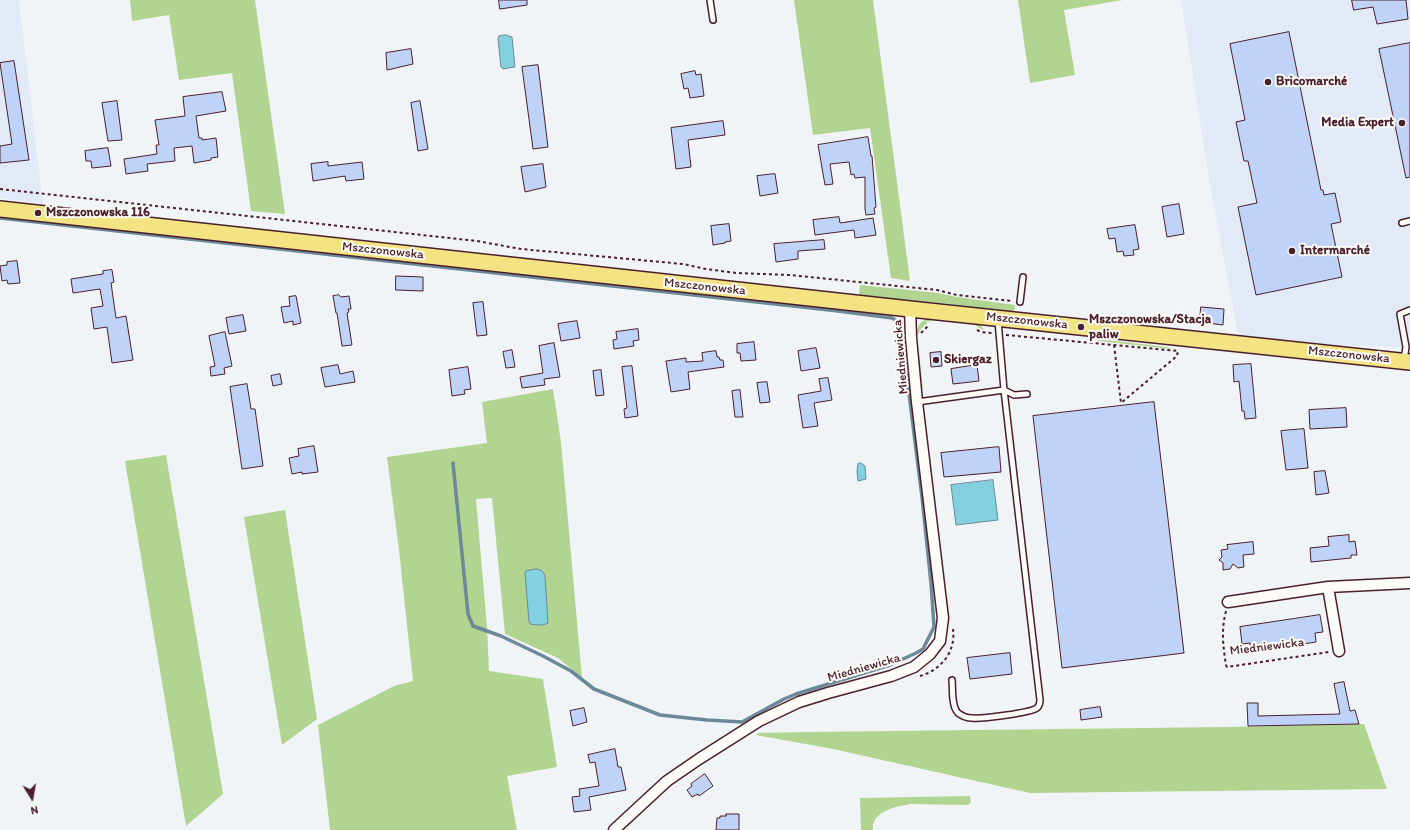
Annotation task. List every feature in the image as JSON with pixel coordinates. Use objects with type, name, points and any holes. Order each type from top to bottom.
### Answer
[{"type":"main road","name":"Mszczonowska","points":[[0,209],[910,310],[1407,361]]},
{"type":"street","name":"Miedniewicka","points":[[614,830],[667,781],[758,721],[799,702],[891,676],[914,667],[930,654],[940,641],[943,618],[917,402],[910,310]]},
{"type":"street","points":[[1228,602],[1328,587],[1410,583]]},
{"type":"street","points":[[1328,587],[1339,650]]},
{"type":"lane","points":[[710,0],[713,20]]},
{"type":"lane","points":[[1402,223],[1410,221]]},
{"type":"lane","points":[[1020,302],[1023,277]]},
{"type":"lane","points":[[1407,361],[1400,314],[1410,310]]},
{"type":"lane","points":[[952,680],[954,706],[957,712],[963,717],[973,719],[1024,713],[1036,709],[1039,706],[1040,700],[997,318]]},
{"type":"lane","points":[[917,402],[1004,390],[1014,395],[1027,394]]},
{"type":"path","points":[[0,189],[477,241],[521,249],[683,264],[736,273],[790,275],[937,290],[963,296],[1020,302]]},
{"type":"path","points":[[920,337],[922,332],[932,322]]},
{"type":"path","points":[[974,327],[983,332]]},
{"type":"path","points":[[1010,335],[1114,345],[1173,352],[1178,351],[1177,356],[1121,402],[1114,345]]},
{"type":"path","name":"Miedniewicka","points":[[1228,602],[1222,623],[1222,642],[1227,667],[1339,650]]},
{"type":"path","points":[[915,677],[930,673],[947,658]]},
{"type":"shaded area","points":[[0,0],[19,0],[43,204],[0,198]]},
{"type":"shaded area","points":[[1181,0],[1410,0],[1410,348],[1239,340],[1210,185]]},
{"type":"green space","points":[[130,0],[255,0],[285,214],[251,211],[232,73],[179,80],[169,15],[132,21]]},
{"type":"green space","points":[[794,0],[873,0],[910,281],[891,278],[870,128],[813,135]]},
{"type":"green space","points":[[1018,0],[1123,0],[1064,10],[1075,75],[1030,83]]},
{"type":"green space","points":[[860,285],[938,293],[1015,305],[1014,314],[950,304],[862,296],[859,294]]},
{"type":"green space","points":[[929,318],[957,321],[934,319],[928,322],[926,321],[927,323],[917,336],[923,389],[916,336],[917,329],[920,324]]},
{"type":"green space","points":[[972,323],[978,324],[985,330],[981,329]]},
{"type":"green space","points":[[1098,339],[1167,347],[1172,349],[1098,341]]},
{"type":"green space","points":[[553,389],[561,442],[582,678],[558,658],[505,634],[492,498],[476,499],[487,627],[489,671],[543,679],[557,767],[507,776],[517,830],[330,830],[318,725],[394,686],[413,681],[387,457],[487,443],[482,402]]},
{"type":"green space","points":[[166,455],[223,794],[186,826],[125,461]]},
{"type":"green space","points":[[285,510],[317,719],[282,745],[244,517]]},
{"type":"green space","points":[[1364,724],[1387,789],[1030,793],[833,749],[756,735],[759,733],[808,732]]},
{"type":"green space","points":[[970,796],[971,802],[968,805],[911,804],[892,808],[880,814],[876,818],[873,824],[873,830],[861,830],[860,798]]},
{"type":"water","points":[[506,35],[512,37],[515,67],[503,69],[501,67],[498,39],[499,36]]},
{"type":"water","points":[[861,463],[865,466],[866,479],[858,481],[858,464]]},
{"type":"water","points":[[993,480],[998,520],[956,525],[951,485]]},
{"type":"water","points":[[536,569],[542,571],[545,576],[548,623],[542,625],[530,624],[529,622],[525,573],[526,571]]},
{"type":"building","points":[[499,0],[527,0],[527,5],[500,9]]},
{"type":"building","points":[[1352,0],[1406,0],[1408,19],[1377,24],[1373,7],[1354,10]]},
{"type":"building","points":[[1289,32],[1321,190],[1323,190],[1324,195],[1335,193],[1341,222],[1331,224],[1342,277],[1256,295],[1238,207],[1257,203],[1248,161],[1244,161],[1236,122],[1245,120],[1230,44]]},
{"type":"building","name":"Media Expert","points":[[1410,43],[1410,177],[1406,178],[1379,49]]},
{"type":"building","points":[[411,49],[413,64],[387,70],[386,53]]},
{"type":"building","points":[[14,61],[29,160],[0,163],[0,146],[12,144],[0,63]]},
{"type":"building","points":[[538,65],[548,147],[533,149],[522,67]]},
{"type":"building","points":[[695,71],[696,75],[701,74],[704,96],[690,98],[688,88],[684,89],[681,74]]},
{"type":"building","points":[[222,92],[226,111],[196,116],[199,138],[202,138],[202,140],[216,138],[218,157],[211,158],[211,160],[194,163],[192,146],[174,148],[175,161],[147,164],[148,171],[126,174],[124,159],[157,154],[156,145],[159,145],[155,120],[185,116],[183,97]]},
{"type":"building","points":[[117,101],[122,140],[108,141],[102,103]]},
{"type":"building","points":[[420,101],[428,149],[418,151],[411,103]]},
{"type":"building","points":[[723,121],[725,135],[688,140],[691,167],[676,169],[671,128]]},
{"type":"building","points":[[868,137],[872,156],[876,207],[874,208],[875,214],[866,215],[865,177],[855,178],[854,174],[851,175],[849,162],[830,164],[833,184],[825,185],[818,145]]},
{"type":"building","points":[[108,148],[111,166],[92,168],[91,161],[86,161],[85,151]]},
{"type":"building","points":[[328,162],[328,166],[362,162],[364,179],[346,181],[345,176],[313,181],[311,164]]},
{"type":"building","points":[[543,164],[546,187],[525,192],[521,167]]},
{"type":"building","points":[[775,174],[778,193],[760,196],[757,176]]},
{"type":"building","points":[[1179,204],[1184,234],[1167,237],[1162,207]]},
{"type":"building","points":[[839,217],[840,223],[873,218],[876,235],[855,238],[854,230],[815,235],[813,220]]},
{"type":"building","points":[[729,224],[731,241],[713,245],[711,226]]},
{"type":"building","points":[[1135,225],[1139,249],[1133,250],[1134,255],[1124,256],[1123,251],[1117,252],[1115,238],[1109,239],[1107,229]]},
{"type":"building","points":[[824,240],[825,249],[798,251],[798,259],[776,262],[774,244]]},
{"type":"building","points":[[17,261],[20,283],[8,284],[7,280],[2,281],[0,266],[7,265],[7,262]]},
{"type":"building","points":[[112,270],[114,282],[111,283],[116,318],[126,316],[133,360],[112,363],[107,327],[94,329],[91,308],[103,306],[100,289],[73,293],[71,279],[103,274],[103,271]]},
{"type":"building","points":[[396,276],[423,277],[423,291],[396,290]]},
{"type":"building","points":[[339,295],[341,297],[349,296],[351,309],[348,309],[349,312],[347,313],[352,345],[342,346],[333,296]]},
{"type":"building","points":[[296,296],[301,323],[293,325],[293,321],[284,323],[281,307],[290,306],[289,297]]},
{"type":"building","points":[[483,302],[487,335],[477,336],[473,303]]},
{"type":"building","points":[[1201,307],[1224,309],[1223,325],[1200,322]]},
{"type":"building","points":[[243,315],[246,331],[229,334],[226,318]]},
{"type":"building","points":[[577,321],[580,338],[561,341],[558,324]]},
{"type":"building","points":[[638,329],[639,340],[633,341],[634,346],[614,349],[613,340],[617,339],[616,332]]},
{"type":"building","points":[[225,332],[232,366],[224,368],[225,374],[211,376],[210,367],[215,366],[209,336]]},
{"type":"building","points":[[754,342],[756,360],[741,361],[740,353],[737,353],[737,344]]},
{"type":"building","points":[[554,343],[560,377],[544,379],[545,385],[522,388],[520,377],[543,373],[539,346]]},
{"type":"building","points":[[816,348],[820,368],[801,371],[798,351]]},
{"type":"building","points":[[512,350],[515,367],[506,368],[503,352]]},
{"type":"building","points":[[716,351],[717,357],[719,357],[720,360],[723,360],[724,367],[688,372],[690,389],[671,392],[666,361],[686,358],[686,362],[703,361],[702,353]]},
{"type":"building","name":"Skiergaz","points":[[941,352],[942,366],[931,367],[930,353]]},
{"type":"building","points":[[1251,364],[1256,418],[1245,419],[1244,411],[1242,411],[1239,381],[1234,382],[1233,365]]},
{"type":"building","points":[[338,365],[340,374],[353,371],[355,382],[325,387],[321,368]]},
{"type":"building","points":[[977,365],[979,381],[953,384],[951,369]]},
{"type":"building","points":[[632,366],[638,416],[625,418],[624,409],[627,408],[622,367]]},
{"type":"building","points":[[468,367],[471,389],[464,390],[465,394],[452,396],[449,370]]},
{"type":"building","points":[[601,370],[604,395],[596,396],[593,371]]},
{"type":"building","points":[[280,374],[282,384],[273,386],[271,376]]},
{"type":"building","points":[[828,378],[832,400],[814,403],[818,426],[803,428],[798,395],[821,391],[819,379]]},
{"type":"building","points":[[767,382],[770,402],[760,403],[757,383]]},
{"type":"building","points":[[247,384],[251,409],[255,409],[263,466],[242,469],[230,387]]},
{"type":"building","points":[[740,390],[743,417],[735,417],[732,391]]},
{"type":"building","points":[[1154,402],[1184,653],[1062,668],[1033,416]]},
{"type":"building","points":[[1346,408],[1347,427],[1310,429],[1309,410]]},
{"type":"building","points":[[1304,429],[1308,468],[1286,470],[1281,431]]},
{"type":"building","points":[[314,446],[318,472],[302,474],[302,472],[292,474],[289,458],[299,456],[298,449]]},
{"type":"building","points":[[999,447],[1001,472],[944,477],[941,453]]},
{"type":"building","points":[[1325,471],[1329,493],[1316,495],[1314,472]]},
{"type":"building","points":[[1349,535],[1349,542],[1355,541],[1357,555],[1351,555],[1351,558],[1311,562],[1310,548],[1329,546],[1328,537]]},
{"type":"building","points":[[1253,542],[1254,554],[1243,555],[1244,567],[1238,568],[1233,564],[1230,569],[1223,570],[1223,563],[1219,560],[1222,557],[1221,550],[1228,549],[1227,545]]},
{"type":"building","points":[[1320,615],[1323,632],[1315,633],[1316,642],[1251,652],[1250,643],[1242,644],[1240,627]]},
{"type":"building","points":[[1010,653],[1012,674],[970,679],[967,658]]},
{"type":"building","points":[[1344,682],[1350,711],[1355,710],[1359,724],[1248,726],[1247,703],[1258,703],[1258,716],[1340,714],[1334,684]]},
{"type":"building","points":[[1100,707],[1102,717],[1081,720],[1080,710]]},
{"type":"building","points":[[584,708],[587,722],[573,726],[570,711]]},
{"type":"building","points":[[615,749],[618,767],[621,767],[626,790],[589,797],[591,810],[574,812],[572,797],[580,796],[579,789],[599,786],[595,762],[590,763],[588,755]]},
{"type":"building","points":[[705,774],[713,786],[699,796],[698,794],[692,797],[687,790],[692,786],[691,784]]},
{"type":"building","points":[[726,814],[739,814],[739,830],[716,830],[717,818],[720,818],[720,816],[726,816]]},
{"type":"waterway","points":[[0,218],[892,318],[897,321],[901,330],[922,497],[934,627],[923,649],[916,653],[890,665],[796,694],[742,722],[660,715],[594,689],[571,671],[543,656],[501,636],[473,626],[468,614],[453,463]]},
{"type":"place","name":"Bricomarché","points":[[1268,82]]},
{"type":"place","name":"Media Expert","points":[[1402,123]]},
{"type":"place","name":"Mszczonowska 116","points":[[38,213]]},
{"type":"place","name":"Intermarché","points":[[1292,251]]},
{"type":"place","name":"Mszczonowska/Stacja paliw","points":[[1081,327]]},
{"type":"place","name":"Skiergaz","points":[[936,360]]}]
